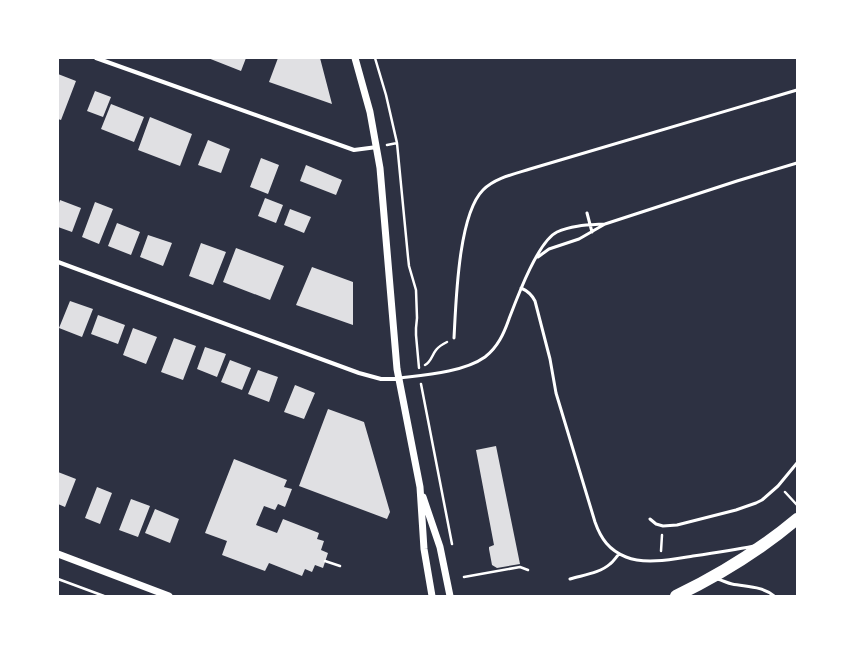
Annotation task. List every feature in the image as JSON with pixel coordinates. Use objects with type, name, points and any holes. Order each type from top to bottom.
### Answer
[{"type":"highway","points":[[676,596],[713,577],[751,554],[797,519]]},
{"type":"street","points":[[96,58],[354,150],[376,147]]},
{"type":"street","points":[[355,58],[370,112],[381,182],[398,379],[420,487],[440,547],[450,596]]},
{"type":"street","points":[[58,262],[365,375],[381,379],[398,379]]},
{"type":"street","points":[[420,487],[424,549],[432,596]]},
{"type":"street","points":[[58,554],[169,596]]},
{"type":"lane","points":[[454,338],[459,268],[464,234],[470,212],[477,197],[491,184],[530,169],[797,90]]},
{"type":"lane","points":[[535,260],[549,249],[579,239],[605,224],[797,163]]},
{"type":"lane","points":[[587,213],[592,232]]},
{"type":"lane","points":[[398,379],[449,371],[473,364],[485,357],[501,338],[521,288],[546,241],[554,233],[575,226],[605,224]]},
{"type":"lane","points":[[521,288],[530,293],[538,308],[556,393],[599,532],[604,542],[619,554],[638,560],[661,560],[717,553],[766,544]]},
{"type":"lane","points":[[650,520],[663,526],[677,525],[736,510],[756,503],[762,500],[778,486],[797,463]]},
{"type":"lane","points":[[570,579],[606,567],[611,564],[619,554]]},
{"type":"lane","points":[[713,577],[731,584],[763,589],[774,596]]},
{"type":"path","points":[[375,58],[386,95],[397,143],[409,266],[416,290],[418,318],[416,335],[418,366]]},
{"type":"path","points":[[424,365],[429,363],[433,354],[440,346],[454,338]]},
{"type":"path","points":[[422,385],[453,548]]},
{"type":"path","points":[[785,492],[797,504]]},
{"type":"path","points":[[661,550],[662,536]]},
{"type":"path","points":[[325,561],[340,566]]},
{"type":"path","points":[[464,577],[507,568],[520,567],[528,570]]},
{"type":"path","points":[[58,579],[104,596]]},
{"type":"building","points":[[208,58],[246,58],[241,71]]},
{"type":"building","points":[[278,58],[320,58],[332,104],[269,82]]},
{"type":"building","points":[[58,74],[76,81],[61,120],[58,119]]},
{"type":"building","points":[[95,91],[111,97],[103,117],[87,111]]},
{"type":"building","points":[[111,104],[144,117],[134,142],[101,129]]},
{"type":"building","points":[[150,117],[192,134],[180,166],[138,150]]},
{"type":"building","points":[[208,140],[230,149],[221,173],[198,165]]},
{"type":"building","points":[[261,158],[279,165],[268,194],[250,187]]},
{"type":"building","points":[[306,165],[342,180],[336,195],[300,181]]},
{"type":"building","points":[[265,198],[283,205],[276,223],[258,216]]},
{"type":"building","points":[[60,200],[81,208],[72,232],[58,227],[58,206]]},
{"type":"building","points":[[95,202],[113,209],[99,244],[82,237]]},
{"type":"building","points":[[290,209],[311,217],[304,233],[284,225]]},
{"type":"building","points":[[117,223],[140,232],[131,255],[108,246]]},
{"type":"building","points":[[148,235],[172,243],[163,266],[140,257]]},
{"type":"building","points":[[201,243],[226,252],[213,285],[189,276]]},
{"type":"building","points":[[236,248],[284,266],[270,300],[223,282]]},
{"type":"building","points":[[312,267],[353,282],[353,325],[296,305]]},
{"type":"building","points":[[70,301],[93,309],[82,337],[59,328]]},
{"type":"building","points":[[98,315],[125,325],[118,344],[91,334]]},
{"type":"building","points":[[133,328],[157,337],[146,364],[123,355]]},
{"type":"building","points":[[174,338],[196,346],[183,380],[161,372]]},
{"type":"building","points":[[205,347],[226,354],[217,377],[197,369]]},
{"type":"building","points":[[230,360],[251,368],[242,390],[221,382]]},
{"type":"building","points":[[258,370],[278,377],[269,402],[248,394]]},
{"type":"building","points":[[295,385],[315,393],[304,419],[284,412]]},
{"type":"building","points":[[328,409],[364,422],[390,512],[387,519],[299,486]]},
{"type":"building","points":[[496,446],[520,564],[497,568],[492,565],[489,549],[489,547],[494,545],[476,450]]},
{"type":"building","points":[[234,459],[287,480],[284,487],[292,489],[285,507],[278,504],[275,510],[264,506],[256,525],[277,533],[283,519],[319,533],[317,539],[324,541],[321,550],[328,553],[323,568],[315,565],[312,572],[305,569],[302,576],[269,563],[265,571],[222,555],[227,541],[205,533]]},
{"type":"building","points":[[58,472],[76,479],[65,507],[58,504]]},
{"type":"building","points":[[97,487],[112,493],[100,524],[85,518]]},
{"type":"building","points":[[131,499],[150,506],[138,537],[119,530]]},
{"type":"building","points":[[155,509],[179,519],[170,543],[145,533]]}]
